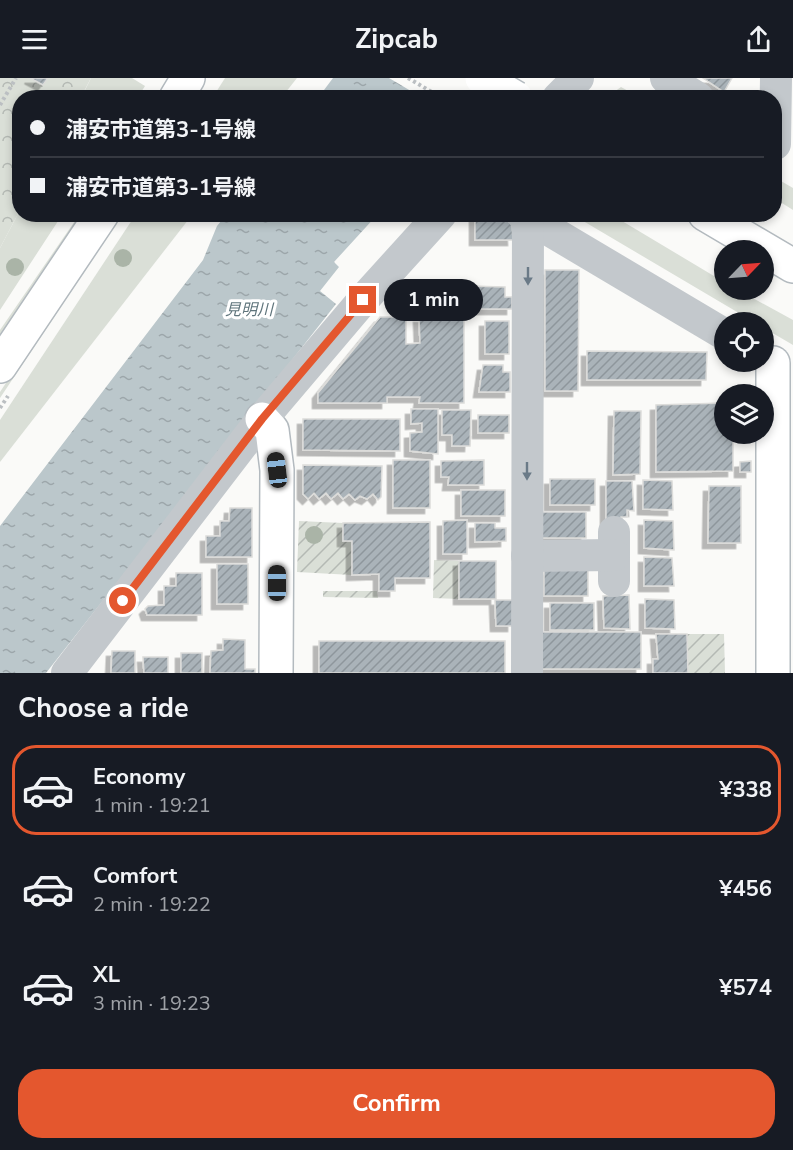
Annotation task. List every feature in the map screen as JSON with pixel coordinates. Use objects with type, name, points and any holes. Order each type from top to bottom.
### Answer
[{"type":"street","points":[[482,78],[502,90]]},
{"type":"street","points":[[566,90],[578,78]]},
{"type":"street","points":[[666,78],[685,90]]},
{"type":"street","points":[[0,366],[97,222]]},
{"type":"street","points":[[67,673],[262,419],[363,300],[434,222]]},
{"type":"street","points":[[525,222],[527,673]]},
{"type":"street","points":[[535,222],[714,328]]},
{"type":"street","points":[[719,222],[793,266]]},
{"type":"street","points":[[773,673],[776,364]]},
{"type":"street","points":[[262,419],[272,430],[277,470],[276,673]]},
{"type":"street","points":[[527,556],[614,556]]},
{"type":"path","points":[[0,105],[16,78]]},
{"type":"path","points":[[408,78],[428,90]]},
{"type":"green space","points":[[0,78],[91,78],[85,90],[12,90],[14,222],[0,248]]},
{"type":"green space","points":[[91,78],[132,78],[145,86],[142,90],[85,90]]},
{"type":"green space","points":[[225,78],[297,78],[288,90],[217,90]]},
{"type":"green space","points":[[782,182],[793,188],[793,210],[782,203]]},
{"type":"green space","points":[[14,222],[57,222],[0,310],[0,248]]},
{"type":"green space","points":[[74,222],[77,222],[0,336],[0,330]]},
{"type":"green space","points":[[113,222],[117,222],[0,398],[0,392]]},
{"type":"green space","points":[[131,222],[187,222],[0,462],[0,420]]},
{"type":"green space","points":[[585,222],[624,222],[714,276],[714,298]]},
{"type":"green space","points":[[717,300],[756,300],[793,320],[793,345],[774,334],[774,312],[737,312]]},
{"type":"green space","points":[[299,521],[343,523],[343,541],[352,541],[352,575],[297,572]]},
{"type":"green space","points":[[434,560],[459,561],[459,599],[433,598]]},
{"type":"green space","points":[[323,591],[377,591],[378,598],[323,597]]},
{"type":"green space","points":[[687,634],[724,634],[725,673],[688,673]]},
{"type":"water","points":[[333,78],[503,78],[492,90],[324,90]]},
{"type":"water","name":"見明川","points":[[220,222],[371,222],[334,262],[339,267],[320,291],[336,304],[46,673],[0,673],[0,526],[203,260]]},
{"type":"pier","points":[[389,78],[506,78],[496,90],[409,90]]},
{"type":"building","points":[[30,78],[48,78],[43,85]]},
{"type":"building","points":[[703,78],[732,78],[725,90],[721,90]]},
{"type":"building","points":[[475,222],[509,222],[512,224],[513,240],[475,240]]},
{"type":"building","points":[[545,270],[579,270],[578,391],[545,391]]},
{"type":"building","points":[[450,286],[450,309],[415,309],[415,287]]},
{"type":"building","points":[[468,286],[505,287],[505,297],[512,297],[512,309],[468,309]]},
{"type":"building","points":[[380,317],[406,317],[406,344],[420,343],[419,317],[464,317],[464,403],[419,403],[420,397],[387,397],[387,403],[318,403],[318,393]]},
{"type":"building","points":[[485,321],[509,321],[509,354],[485,354]]},
{"type":"building","points":[[587,351],[707,352],[706,380],[587,380]]},
{"type":"building","points":[[483,365],[503,365],[503,372],[510,372],[510,392],[479,392]]},
{"type":"building","points":[[714,403],[714,444],[733,444],[733,471],[656,472],[656,405]]},
{"type":"building","points":[[411,409],[438,409],[438,454],[410,451],[410,433],[422,432],[422,423],[411,424]]},
{"type":"building","points":[[442,410],[471,410],[470,446],[452,446],[452,435],[442,435]]},
{"type":"building","points":[[614,411],[641,411],[640,474],[613,475]]},
{"type":"building","points":[[478,415],[509,415],[509,433],[478,433]]},
{"type":"building","points":[[303,419],[400,419],[400,451],[303,450]]},
{"type":"building","points":[[393,460],[430,460],[430,508],[393,508]]},
{"type":"building","points":[[484,460],[484,485],[448,485],[449,477],[441,477],[441,461]]},
{"type":"building","points":[[751,461],[751,472],[740,472],[740,462]]},
{"type":"building","points":[[303,465],[382,466],[381,497],[378,500],[373,494],[367,499],[360,496],[355,500],[349,494],[343,499],[338,493],[331,499],[326,493],[319,499],[314,493],[308,499],[303,494]]},
{"type":"building","points":[[550,479],[595,479],[595,505],[550,505]]},
{"type":"building","points":[[643,480],[672,481],[673,510],[643,509]]},
{"type":"building","points":[[606,481],[632,481],[634,511],[627,510],[627,517],[621,517],[620,524],[606,524]]},
{"type":"building","points":[[709,486],[741,486],[741,543],[708,543]]},
{"type":"building","points":[[461,490],[505,490],[505,516],[461,516]]},
{"type":"building","points":[[230,508],[252,508],[252,557],[206,557],[206,536],[220,536],[220,521],[229,521]]},
{"type":"building","points":[[541,512],[586,512],[586,538],[541,538]]},
{"type":"building","points":[[467,520],[467,554],[443,554],[443,521]]},
{"type":"building","points":[[644,520],[673,521],[674,550],[644,548]]},
{"type":"building","points":[[430,522],[430,578],[395,578],[395,591],[379,591],[379,574],[352,575],[352,541],[343,541],[343,523]]},
{"type":"building","points":[[475,523],[495,523],[495,528],[506,528],[506,541],[475,542]]},
{"type":"building","points":[[644,557],[672,558],[674,586],[644,586]]},
{"type":"building","points":[[459,561],[496,561],[496,599],[459,599]]},
{"type":"building","points":[[217,564],[248,564],[248,604],[217,604]]},
{"type":"building","points":[[544,570],[588,570],[588,596],[544,596]]},
{"type":"building","points":[[176,573],[202,573],[202,615],[147,615],[145,609],[148,606],[164,605],[164,586],[176,586]]},
{"type":"building","points":[[629,595],[630,629],[604,628],[603,596]]},
{"type":"building","points":[[645,599],[674,600],[675,629],[645,628]]},
{"type":"building","points":[[495,600],[513,600],[513,626],[496,626]]},
{"type":"building","points":[[550,603],[594,603],[594,630],[550,630]]},
{"type":"building","points":[[542,632],[641,632],[641,669],[542,669]]},
{"type":"building","points":[[656,634],[687,634],[688,673],[653,673],[653,659],[658,659]]},
{"type":"building","points":[[223,639],[245,640],[245,669],[255,669],[255,673],[210,673],[211,651],[223,650]]},
{"type":"building","points":[[319,641],[505,641],[505,673],[319,673]]},
{"type":"building","points":[[112,651],[135,651],[135,673],[111,673]]},
{"type":"building","points":[[181,653],[202,653],[202,673],[181,673]]},
{"type":"building","points":[[143,657],[168,657],[168,673],[144,673]]},
{"type":"route","points":[[123,601],[262,419],[363,300]]}]
